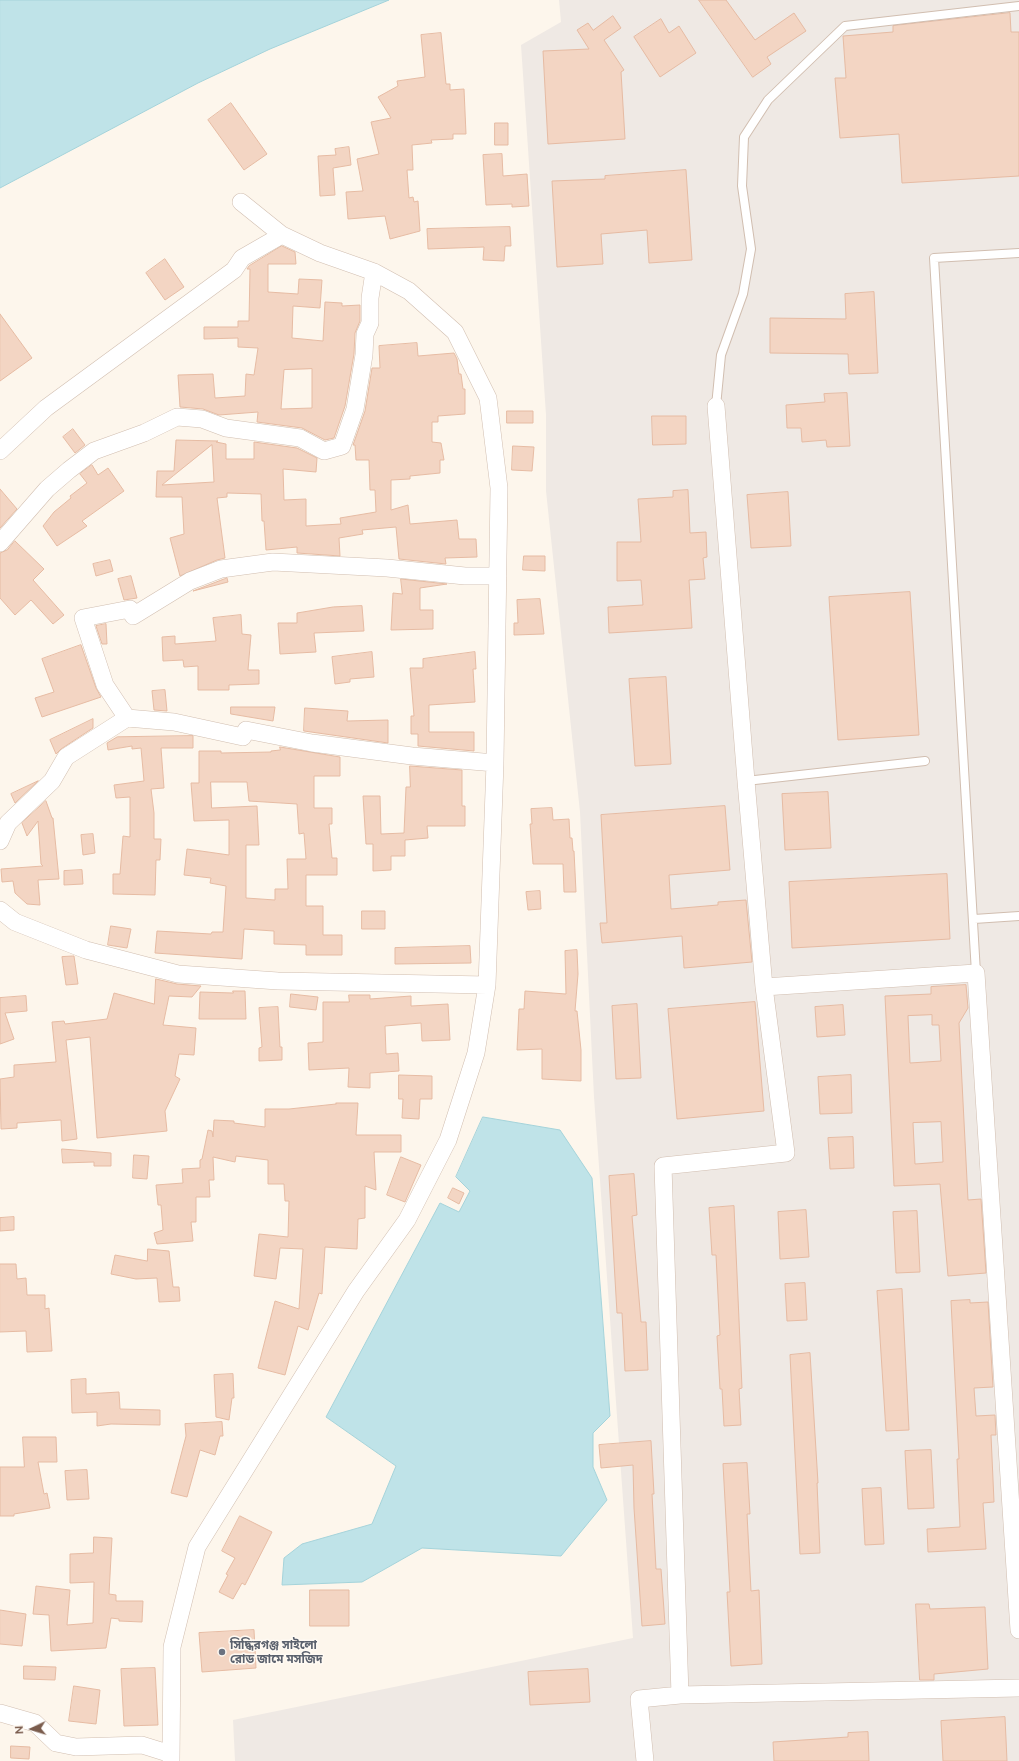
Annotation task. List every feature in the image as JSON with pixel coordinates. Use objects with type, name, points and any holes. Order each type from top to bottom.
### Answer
[{"type":"street","points":[[0,1713],[35,1723],[56,1743],[76,1747],[142,1744],[171,1758],[172,1647],[197,1548],[356,1291],[407,1220],[448,1140],[476,1053],[487,985],[495,763],[499,488],[488,398],[455,332],[409,291],[374,272],[320,253],[282,235],[242,202]]},
{"type":"street","points":[[0,451],[46,408],[234,270],[242,258],[282,235]]},
{"type":"street","points":[[0,543],[47,489],[94,451],[144,433],[177,417],[202,419],[226,428],[300,438],[324,451],[342,446],[355,409],[364,355],[365,334],[370,323],[370,298],[374,272]]},
{"type":"street","points":[[680,1695],[663,1166],[786,1153],[764,987],[716,406]]},
{"type":"street","points":[[127,718],[105,686],[83,618],[130,610],[133,616],[190,582],[221,568],[273,562],[387,568],[465,576],[498,576]]},
{"type":"street","points":[[0,841],[8,823],[52,781],[66,757],[127,718],[174,722],[244,737],[246,730],[312,743],[412,756],[495,763]]},
{"type":"street","points":[[0,910],[15,922],[86,950],[178,974],[278,981],[487,985]]},
{"type":"street","points":[[764,987],[976,973],[1019,1630]]},
{"type":"street","points":[[645,1761],[640,1699],[680,1695],[1019,1688]]},
{"type":"lane","points":[[716,406],[721,355],[743,294],[751,249],[742,186],[744,137],[768,100],[844,26],[1019,6]]},
{"type":"lane","points":[[976,973],[934,258],[1019,254]]},
{"type":"lane","points":[[746,781],[925,761]]},
{"type":"lane","points":[[974,919],[1019,916]]},
{"type":"shaded area","points":[[559,0],[1019,0],[1019,1761],[235,1761],[233,1720],[633,1638],[594,1097],[580,812],[546,491],[546,415],[521,45],[561,22]]},
{"type":"water","points":[[0,0],[389,0],[270,49],[198,83],[0,188]]},
{"type":"water","points":[[483,1117],[560,1130],[592,1178],[610,1416],[593,1433],[593,1467],[607,1500],[561,1556],[422,1548],[362,1582],[282,1585],[284,1558],[302,1544],[372,1524],[396,1466],[326,1417],[440,1203],[459,1212],[470,1191],[456,1177]]},
{"type":"building","points":[[699,0],[726,0],[755,40],[794,13],[806,31],[767,57],[771,64],[753,77]]},
{"type":"building","points":[[1010,13],[1011,32],[1019,32],[1019,176],[902,183],[899,134],[840,138],[835,78],[846,78],[843,36],[893,32],[893,26]]},
{"type":"building","points":[[613,16],[621,28],[604,40],[624,70],[621,72],[625,139],[548,144],[543,51],[589,49],[577,30],[588,23],[593,30]]},
{"type":"building","points":[[661,19],[669,33],[679,26],[696,53],[660,77],[634,37]]},
{"type":"building","points":[[441,33],[446,84],[450,84],[450,90],[464,89],[466,134],[453,134],[453,139],[431,140],[432,143],[412,145],[413,170],[407,170],[409,198],[413,197],[414,202],[418,201],[420,231],[390,239],[385,216],[348,219],[346,192],[363,191],[357,159],[379,154],[371,122],[391,118],[378,97],[398,86],[397,81],[425,77],[421,35]]},
{"type":"building","points":[[231,103],[267,154],[244,170],[208,120]]},
{"type":"building","points":[[495,123],[508,123],[508,145],[495,145]]},
{"type":"building","points":[[349,147],[351,165],[333,168],[335,195],[320,196],[318,156],[336,155],[335,149]]},
{"type":"building","points":[[502,154],[503,176],[527,174],[529,206],[512,207],[512,204],[486,205],[483,155]]},
{"type":"building","points":[[686,170],[692,260],[649,263],[647,230],[601,234],[603,264],[557,267],[552,181],[605,179],[605,176]]},
{"type":"building","points":[[510,227],[511,246],[505,246],[504,261],[483,260],[484,247],[428,249],[427,229]]},
{"type":"building","points":[[282,246],[295,252],[296,264],[268,264],[268,292],[298,294],[299,279],[322,280],[320,308],[293,306],[292,338],[323,341],[325,302],[342,303],[342,306],[360,305],[360,321],[355,333],[354,354],[345,406],[334,438],[325,440],[302,428],[257,422],[258,412],[219,415],[203,409],[180,407],[178,375],[213,374],[215,398],[245,396],[246,374],[254,375],[258,348],[238,347],[238,338],[204,339],[204,327],[238,327],[238,321],[249,321],[250,269],[247,269],[249,266]],"holes":[[[312,369],[312,408],[281,409],[284,370]]]},
{"type":"building","points":[[165,259],[184,287],[165,300],[146,273]]},
{"type":"building","points":[[874,292],[878,373],[849,374],[848,354],[770,353],[770,318],[846,319],[845,294]]},
{"type":"building","points":[[0,314],[32,358],[0,381]]},
{"type":"building","points":[[417,343],[418,356],[454,353],[457,359],[463,389],[465,389],[465,414],[438,416],[438,422],[432,422],[432,442],[441,443],[444,460],[440,460],[440,473],[410,476],[410,479],[391,480],[391,510],[408,505],[410,524],[457,520],[459,539],[476,539],[477,557],[445,558],[446,564],[399,559],[396,527],[362,530],[363,534],[339,538],[340,556],[297,553],[297,547],[266,550],[264,521],[262,521],[261,494],[227,493],[227,497],[217,498],[225,558],[180,576],[170,538],[184,534],[182,497],[156,497],[157,471],[174,471],[176,440],[218,441],[216,442],[226,444],[226,459],[254,459],[254,442],[297,448],[317,458],[316,472],[283,469],[284,500],[306,499],[306,526],[341,524],[340,518],[376,512],[375,490],[370,490],[369,460],[356,460],[355,445],[353,445],[365,411],[372,368],[380,368],[379,346]],"holes":[[[212,445],[214,482],[162,485]]]},
{"type":"building","points":[[847,393],[850,446],[827,447],[826,440],[802,442],[801,428],[787,428],[786,405],[825,402],[824,394]]},
{"type":"building","points":[[507,411],[533,411],[533,423],[507,423]]},
{"type":"building","points":[[652,416],[686,416],[686,444],[653,445]]},
{"type":"building","points":[[73,429],[85,445],[75,453],[63,437]]},
{"type":"building","points":[[513,446],[534,447],[532,471],[512,470]]},
{"type":"building","points":[[92,465],[98,475],[108,468],[124,491],[82,521],[87,526],[57,546],[43,526],[54,512],[71,498],[70,496],[87,483],[80,474]]},
{"type":"building","points":[[0,489],[17,509],[0,528]]},
{"type":"building","points":[[688,490],[690,533],[706,532],[707,557],[703,558],[705,579],[689,580],[692,628],[609,633],[608,607],[643,605],[641,580],[617,581],[617,542],[641,542],[638,499],[673,497],[673,491]]},
{"type":"building","points":[[788,492],[791,546],[751,548],[747,495]]},
{"type":"building","points":[[15,541],[44,569],[33,580],[64,615],[53,624],[31,600],[15,615],[0,598],[0,553],[7,550]]},
{"type":"building","points":[[524,556],[545,556],[545,571],[523,570]]},
{"type":"building","points":[[110,560],[113,571],[96,576],[93,564]]},
{"type":"building","points":[[131,576],[137,598],[124,600],[118,579]]},
{"type":"building","points":[[227,578],[228,582],[193,591],[224,579]]},
{"type":"building","points":[[401,579],[447,584],[420,588],[420,610],[433,610],[433,629],[391,630],[393,593],[402,594]]},
{"type":"building","points":[[910,592],[919,735],[838,740],[829,597]]},
{"type":"building","points":[[540,599],[544,634],[514,635],[514,623],[518,623],[517,600]]},
{"type":"building","points":[[362,606],[364,631],[314,633],[316,652],[280,654],[278,623],[297,623],[297,613],[333,607]]},
{"type":"building","points":[[241,615],[242,634],[251,635],[248,670],[259,670],[259,684],[229,685],[229,690],[198,690],[198,666],[184,667],[183,660],[163,661],[162,637],[175,636],[175,644],[216,641],[213,618]]},
{"type":"building","points":[[106,624],[107,644],[102,644],[96,626]]},
{"type":"building","points":[[81,645],[96,688],[101,697],[42,717],[35,698],[54,692],[42,659]]},
{"type":"building","points":[[372,652],[374,677],[350,679],[350,682],[335,684],[332,657]]},
{"type":"building","points":[[475,652],[476,669],[473,669],[475,702],[429,705],[429,732],[474,732],[474,751],[418,746],[418,734],[411,734],[411,716],[414,716],[410,668],[423,668],[423,659]]},
{"type":"building","points":[[666,677],[671,764],[635,766],[629,679]]},
{"type":"building","points":[[165,690],[167,711],[154,710],[152,691]]},
{"type":"building","points":[[231,707],[275,707],[273,721],[231,714]]},
{"type":"building","points":[[305,708],[348,711],[347,721],[388,720],[388,743],[304,731]]},
{"type":"building","points":[[93,719],[93,728],[61,749],[56,754],[50,740]]},
{"type":"building","points":[[193,736],[193,748],[161,748],[164,788],[151,789],[154,813],[154,839],[161,839],[160,860],[156,860],[155,895],[113,894],[113,874],[120,874],[123,836],[130,837],[130,797],[116,798],[114,785],[144,781],[141,748],[132,749],[132,746],[108,750],[107,743],[117,737]]},
{"type":"building","points":[[280,747],[340,757],[340,776],[314,776],[314,808],[332,808],[332,824],[329,824],[332,858],[337,858],[337,875],[306,875],[306,906],[323,906],[323,935],[342,935],[342,955],[306,955],[306,945],[274,944],[274,931],[244,929],[242,959],[155,953],[157,931],[211,934],[212,932],[223,932],[226,886],[210,883],[211,878],[184,875],[187,849],[229,855],[229,820],[194,821],[191,783],[199,783],[199,751],[221,751],[221,753],[271,752],[280,750]],"holes":[[[211,782],[247,782],[249,801],[297,804],[299,834],[304,833],[306,859],[287,859],[288,889],[275,889],[275,900],[246,898],[246,845],[259,845],[257,806],[212,808]]]},
{"type":"building","points":[[410,766],[462,770],[462,806],[465,806],[465,826],[427,826],[428,838],[405,840],[405,856],[391,856],[391,870],[373,871],[373,844],[366,844],[363,796],[380,796],[381,834],[404,833],[406,787],[410,787]]},
{"type":"building","points":[[38,781],[15,803],[11,794]]},
{"type":"building","points":[[828,792],[831,848],[785,850],[782,794]]},
{"type":"building","points":[[46,801],[53,818],[59,879],[38,880],[40,905],[27,904],[15,893],[13,881],[2,882],[1,869],[43,866],[41,864],[38,821],[27,836],[22,823]]},
{"type":"building","points":[[725,806],[730,870],[669,875],[671,909],[718,905],[718,902],[746,900],[752,962],[684,968],[682,936],[602,943],[600,923],[607,923],[601,815]]},
{"type":"building","points":[[552,808],[553,820],[569,819],[570,838],[572,838],[574,851],[576,892],[564,892],[563,864],[533,864],[530,824],[532,824],[531,809]]},
{"type":"building","points":[[93,834],[95,853],[83,855],[81,835]]},
{"type":"building","points":[[82,870],[83,884],[64,885],[64,871]]},
{"type":"building","points":[[947,874],[950,939],[792,948],[789,882]]},
{"type":"building","points":[[540,891],[541,909],[528,910],[526,892]]},
{"type":"building","points":[[362,911],[385,911],[385,929],[362,929]]},
{"type":"building","points":[[111,926],[131,929],[127,948],[108,945]]},
{"type":"building","points":[[470,946],[471,963],[395,964],[395,948]]},
{"type":"building","points":[[577,950],[578,974],[575,1011],[577,1011],[581,1050],[581,1081],[542,1079],[542,1049],[517,1050],[519,1009],[524,1009],[525,991],[566,994],[565,951]]},
{"type":"building","points":[[74,956],[78,984],[66,985],[62,957]]},
{"type":"building","points":[[156,979],[177,984],[201,986],[192,997],[169,996],[163,1025],[196,1028],[194,1055],[179,1054],[175,1076],[180,1079],[165,1111],[167,1131],[97,1138],[90,1037],[66,1040],[77,1139],[62,1141],[61,1120],[17,1123],[17,1128],[1,1129],[0,1079],[14,1077],[14,1065],[56,1062],[52,1022],[64,1021],[65,1024],[107,1019],[114,993],[154,1004]]},
{"type":"building","points":[[966,985],[968,1008],[959,1023],[968,1200],[981,1199],[986,1273],[948,1276],[940,1184],[894,1186],[885,996],[931,994],[931,987]],"holes":[[[932,1015],[932,1025],[939,1025],[941,1061],[910,1063],[908,1016]],[[941,1122],[943,1162],[915,1164],[913,1123]]]},
{"type":"building","points":[[233,991],[245,991],[246,1019],[199,1019],[200,992],[233,993]]},
{"type":"building","points":[[291,994],[318,997],[316,1010],[290,1007]]},
{"type":"building","points":[[349,995],[370,995],[370,999],[411,996],[411,1006],[448,1004],[450,1040],[422,1041],[421,1023],[385,1026],[386,1054],[398,1053],[399,1071],[370,1073],[370,1088],[348,1087],[349,1068],[309,1070],[308,1043],[323,1042],[323,1002],[349,1002]]},
{"type":"building","points":[[26,996],[27,1011],[5,1013],[14,1039],[0,1044],[0,998]]},
{"type":"building","points":[[755,1002],[764,1111],[677,1119],[668,1009]]},
{"type":"building","points":[[637,1004],[641,1078],[616,1079],[612,1006]]},
{"type":"building","points":[[843,1005],[845,1035],[817,1037],[815,1007]]},
{"type":"building","points":[[278,1007],[282,1060],[259,1061],[259,1048],[262,1047],[259,1008]]},
{"type":"building","points":[[399,1075],[432,1076],[432,1099],[420,1099],[419,1119],[402,1118],[403,1099],[399,1099]]},
{"type":"building","points":[[851,1075],[852,1113],[820,1114],[818,1077]]},
{"type":"building","points":[[336,1103],[358,1103],[356,1135],[401,1135],[401,1152],[374,1152],[376,1190],[365,1186],[365,1218],[358,1219],[357,1249],[325,1247],[322,1294],[319,1293],[308,1330],[298,1326],[285,1375],[258,1368],[275,1301],[299,1309],[303,1249],[280,1248],[276,1279],[254,1276],[259,1234],[288,1237],[289,1201],[285,1201],[284,1184],[268,1184],[268,1160],[236,1156],[235,1162],[213,1157],[214,1180],[209,1180],[210,1197],[196,1197],[196,1222],[191,1222],[193,1241],[157,1244],[154,1233],[163,1230],[161,1205],[158,1205],[156,1185],[183,1183],[182,1169],[200,1168],[200,1160],[202,1159],[208,1130],[212,1131],[213,1137],[214,1120],[234,1121],[234,1123],[265,1127],[265,1109],[289,1109]]},
{"type":"building","points":[[853,1137],[854,1168],[830,1169],[828,1138]]},
{"type":"building","points":[[62,1149],[111,1153],[111,1166],[94,1166],[94,1162],[63,1163]]},
{"type":"building","points":[[134,1155],[149,1156],[147,1179],[133,1178]]},
{"type":"building","points":[[401,1157],[421,1165],[405,1202],[387,1195]]},
{"type":"building","points":[[634,1174],[637,1215],[632,1216],[641,1322],[646,1322],[648,1370],[625,1371],[622,1313],[617,1313],[609,1176]]},
{"type":"building","points":[[453,1188],[464,1193],[459,1204],[448,1198]]},
{"type":"building","points":[[734,1206],[742,1388],[739,1389],[741,1425],[724,1426],[717,1336],[720,1335],[716,1255],[712,1255],[709,1208]]},
{"type":"building","points":[[806,1210],[809,1257],[780,1259],[778,1212]]},
{"type":"building","points":[[917,1211],[920,1272],[896,1273],[893,1212]]},
{"type":"building","points":[[14,1217],[14,1230],[0,1231],[0,1218]]},
{"type":"building","points":[[148,1249],[169,1251],[173,1287],[179,1287],[180,1301],[159,1302],[157,1278],[136,1279],[111,1274],[115,1255],[147,1261]]},
{"type":"building","points":[[0,1264],[16,1264],[17,1279],[26,1278],[27,1295],[45,1295],[45,1309],[49,1308],[52,1351],[27,1352],[26,1331],[0,1332]]},
{"type":"building","points":[[805,1283],[807,1320],[787,1321],[785,1284]]},
{"type":"building","points":[[902,1289],[909,1430],[886,1431],[877,1291]]},
{"type":"building","points":[[970,1300],[970,1303],[988,1302],[993,1387],[974,1388],[976,1416],[995,1415],[996,1435],[991,1435],[994,1502],[983,1503],[986,1549],[928,1552],[927,1529],[960,1527],[957,1459],[959,1459],[951,1301]]},
{"type":"building","points":[[810,1353],[818,1483],[820,1553],[800,1554],[790,1355]]},
{"type":"building","points":[[233,1374],[234,1398],[232,1398],[229,1420],[216,1417],[214,1375]]},
{"type":"building","points":[[86,1379],[86,1394],[119,1392],[120,1409],[160,1410],[160,1425],[111,1424],[97,1426],[97,1412],[72,1413],[71,1380]]},
{"type":"building","points":[[222,1422],[223,1436],[220,1436],[215,1455],[200,1450],[187,1497],[171,1493],[186,1436],[185,1424]]},
{"type":"building","points":[[23,1437],[56,1437],[57,1462],[38,1462],[44,1494],[47,1493],[50,1508],[14,1514],[14,1516],[0,1516],[0,1467],[24,1467]]},
{"type":"building","points":[[651,1441],[656,1569],[661,1569],[665,1624],[642,1626],[634,1508],[633,1465],[601,1468],[599,1445]]},
{"type":"building","points":[[931,1450],[934,1508],[908,1509],[905,1451]]},
{"type":"building","points":[[747,1463],[750,1514],[747,1514],[751,1591],[759,1590],[762,1664],[731,1666],[727,1592],[730,1592],[723,1464]]},
{"type":"building","points":[[87,1470],[89,1499],[67,1500],[65,1471]]},
{"type":"building","points":[[881,1488],[884,1544],[865,1545],[862,1489]]},
{"type":"building","points":[[240,1516],[272,1532],[245,1585],[242,1583],[233,1599],[219,1592],[228,1575],[226,1574],[235,1558],[222,1551]]},
{"type":"building","points":[[94,1537],[112,1538],[109,1594],[116,1595],[116,1601],[143,1601],[142,1622],[119,1621],[119,1619],[111,1618],[106,1648],[51,1651],[49,1615],[33,1614],[36,1586],[70,1590],[67,1625],[93,1623],[94,1582],[70,1583],[70,1554],[93,1553]]},
{"type":"building","points":[[310,1590],[349,1590],[349,1626],[310,1626]]},
{"type":"building","points":[[916,1604],[929,1604],[930,1609],[985,1607],[988,1669],[934,1674],[934,1680],[920,1680]]},
{"type":"building","points":[[0,1610],[26,1614],[22,1646],[0,1644]]},
{"type":"building","points":[[254,1630],[256,1668],[202,1672],[199,1633]]},
{"type":"building","points":[[24,1666],[56,1667],[55,1680],[24,1679]]},
{"type":"building","points":[[155,1668],[158,1725],[124,1726],[121,1669]]},
{"type":"building","points":[[588,1669],[590,1702],[530,1705],[528,1672]]},
{"type":"building","points":[[74,1686],[100,1690],[96,1724],[69,1721]]},
{"type":"building","points":[[1005,1717],[1007,1761],[943,1761],[941,1721]]},
{"type":"building","points":[[868,1732],[869,1761],[774,1761],[773,1742],[848,1737],[848,1733]]},
{"type":"building","points":[[11,1746],[30,1747],[29,1759],[11,1758]]},
{"type":"place","name":"সিদ্ধিরগঞ্জ সাইলো রোড জামে মসজিদ","points":[[222,1652]]}]
